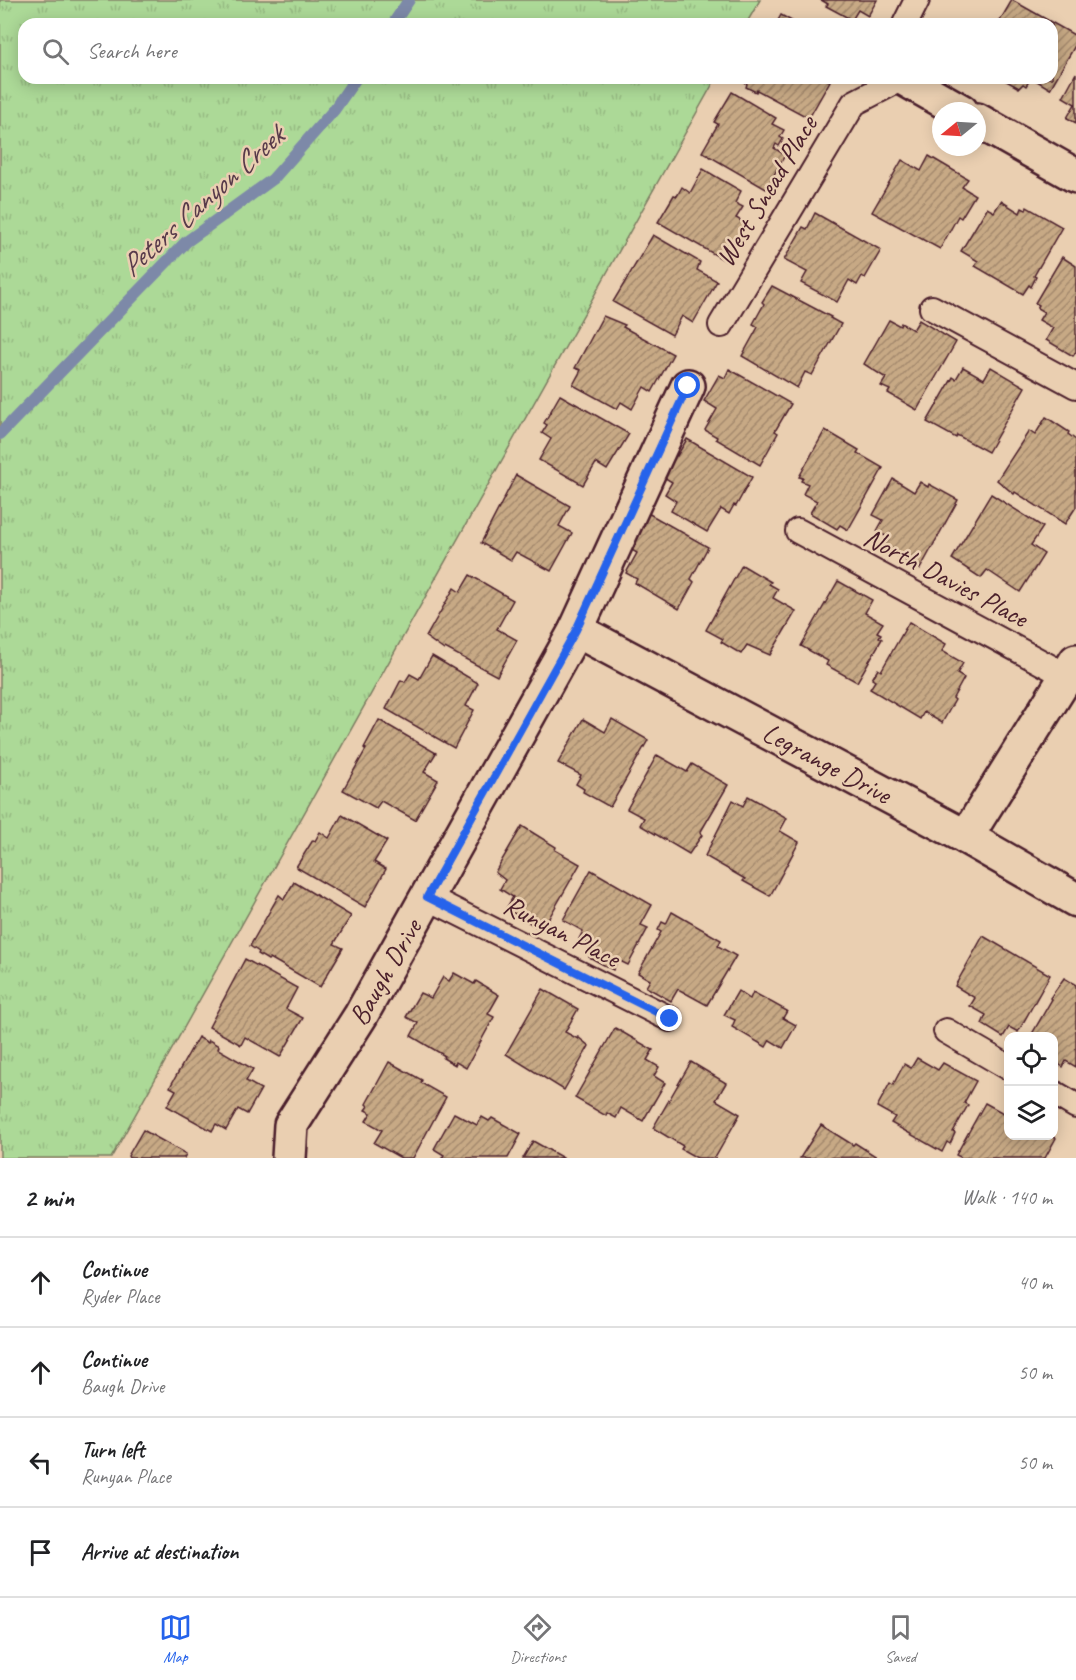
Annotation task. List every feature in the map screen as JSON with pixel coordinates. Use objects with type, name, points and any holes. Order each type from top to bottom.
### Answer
[{"type":"street","points":[[913,84],[945,102]]},
{"type":"street","points":[[986,125],[1076,176]]},
{"type":"street","name":"Baugh Drive","points":[[289,1158],[291,1125],[361,1016],[576,630],[688,386]]},
{"type":"street","name":"Legrange Drive","points":[[576,630],[966,837],[1076,900]]},
{"type":"street","points":[[966,837],[1073,672]]},
{"type":"lane","points":[[908,18],[917,0]]},
{"type":"lane","name":"West Snead Place","points":[[721,325],[854,103],[890,84]]},
{"type":"lane","points":[[932,308],[1076,386]]},
{"type":"lane","name":"North Davies Place","points":[[798,531],[1073,672]]},
{"type":"lane","name":"Runyan Place","points":[[427,897],[670,1019]]},
{"type":"lane","points":[[946,1031],[1004,1065]]},
{"type":"lane","points":[[1058,1096],[1076,1106]]},
{"type":"green space","points":[[0,0],[760,0],[750,18],[18,18],[18,84],[713,84],[111,1158],[0,1158]]},
{"type":"building","points":[[821,0],[877,0],[868,16],[858,10],[853,18],[848,18],[826,6],[828,4]]},
{"type":"building","points":[[1012,0],[1044,18],[1002,18]]},
{"type":"building","points":[[1058,26],[1076,36],[1076,44],[1058,75]]},
{"type":"building","points":[[1076,73],[1076,123],[1067,118],[1075,104],[1063,97]]},
{"type":"building","points":[[747,84],[828,84],[809,118],[757,90],[756,92],[746,87]]},
{"type":"building","points":[[1042,84],[1053,84],[1050,89]]},
{"type":"building","points":[[732,92],[776,118],[772,124],[784,130],[780,137],[783,139],[779,146],[776,144],[774,148],[785,155],[766,189],[702,152],[718,124],[714,122]]},
{"type":"building","points":[[929,156],[968,179],[962,187],[975,195],[961,218],[958,216],[940,249],[872,212],[902,160],[921,171]]},
{"type":"building","points":[[703,169],[741,191],[735,203],[743,207],[736,218],[747,224],[726,261],[658,222],[674,195],[677,196],[682,187],[690,193]]},
{"type":"building","points":[[1001,201],[1020,213],[1022,208],[1026,210],[1027,207],[1062,227],[1034,276],[1036,277],[1031,287],[1029,285],[1023,294],[975,266],[978,261],[961,251],[987,208],[994,212]]},
{"type":"building","points":[[815,213],[881,250],[865,278],[862,276],[857,285],[849,280],[837,302],[801,283],[807,272],[784,260],[803,227],[807,229]]},
{"type":"building","points":[[653,235],[700,262],[697,270],[717,281],[693,323],[682,316],[672,335],[613,302]]},
{"type":"building","points":[[1062,257],[1076,266],[1076,352],[1073,356],[1046,340],[1053,328],[1039,320],[1044,312],[1037,308],[1039,305],[1035,303]]},
{"type":"building","points":[[772,286],[841,324],[812,375],[805,372],[797,388],[742,356],[758,327],[753,324]]},
{"type":"building","points":[[603,316],[625,325],[623,327],[673,354],[652,392],[644,387],[632,409],[621,402],[617,409],[573,385],[581,370],[575,368]]},
{"type":"building","points":[[889,320],[900,326],[901,323],[913,330],[919,320],[956,342],[917,410],[888,393],[890,390],[881,386],[886,378],[864,364]]},
{"type":"building","points":[[963,367],[984,379],[991,367],[1025,387],[988,452],[927,422],[953,377],[956,379]]},
{"type":"building","points":[[729,369],[791,404],[775,431],[778,433],[760,465],[705,430],[717,409],[704,401],[719,375],[725,378]]},
{"type":"building","points":[[560,395],[629,434],[607,470],[596,463],[583,485],[539,460],[551,439],[542,433],[547,425],[544,423]]},
{"type":"building","points":[[1046,417],[1069,432],[1068,434],[1076,440],[1076,507],[1065,524],[1015,492],[1014,494],[997,480],[1029,431],[1035,435]]},
{"type":"building","points":[[825,430],[859,450],[857,453],[883,468],[848,530],[840,525],[837,529],[810,513],[817,501],[803,494],[808,484],[801,481],[803,478],[799,477]]},
{"type":"building","points":[[687,439],[752,477],[736,506],[734,505],[729,514],[721,509],[707,532],[671,511],[676,501],[665,494],[672,482],[662,476]]},
{"type":"building","points":[[516,475],[570,506],[559,526],[572,533],[551,571],[516,552],[511,560],[481,543]]},
{"type":"building","points":[[893,479],[914,492],[920,482],[928,487],[929,484],[958,500],[920,569],[883,547],[889,538],[877,531],[883,520],[873,515]]},
{"type":"building","points":[[991,494],[1043,527],[1031,545],[1044,554],[1020,592],[987,570],[981,578],[952,559]]},
{"type":"building","points":[[646,512],[708,547],[691,579],[694,582],[679,609],[635,583],[637,579],[626,573],[637,553],[625,546]]},
{"type":"building","points":[[742,565],[771,582],[769,584],[778,589],[773,598],[796,611],[770,655],[747,645],[741,654],[721,642],[723,639],[706,630]]},
{"type":"building","points":[[470,575],[513,600],[497,629],[517,640],[497,676],[445,648],[444,650],[426,637],[454,588],[460,592]]},
{"type":"building","points":[[838,581],[872,600],[865,613],[883,623],[877,632],[881,634],[879,637],[882,639],[857,682],[826,665],[828,661],[801,646]]},
{"type":"building","points":[[909,622],[946,644],[942,651],[963,663],[957,674],[964,678],[942,723],[924,712],[920,719],[870,689],[875,681],[872,679],[878,669],[881,671]]},
{"type":"building","points":[[432,656],[478,683],[466,706],[474,710],[454,748],[386,709],[401,680],[405,682],[410,674],[419,679]]},
{"type":"building","points":[[583,719],[605,732],[612,719],[648,740],[610,807],[583,792],[584,789],[576,784],[581,775],[558,763]]},
{"type":"building","points":[[379,720],[436,753],[424,772],[438,780],[415,820],[381,801],[376,808],[343,790]]},
{"type":"building","points":[[657,755],[687,772],[692,764],[728,785],[700,833],[702,835],[689,854],[640,825],[644,818],[627,809]]},
{"type":"building","points":[[748,796],[787,818],[780,831],[799,842],[770,896],[705,856],[733,800],[743,806]]},
{"type":"building","points":[[342,815],[387,841],[374,862],[386,869],[365,907],[296,867],[320,832],[329,838]]},
{"type":"building","points":[[522,826],[556,847],[555,850],[580,864],[542,930],[506,909],[513,897],[500,889],[505,880],[495,872]]},
{"type":"building","points":[[591,870],[652,905],[641,925],[648,928],[628,965],[618,960],[613,970],[589,957],[594,948],[579,939],[583,931],[563,920]]},
{"type":"building","points":[[294,882],[351,916],[334,944],[343,948],[320,987],[270,958],[268,960],[250,946],[279,895],[284,899]]},
{"type":"building","points":[[672,912],[721,940],[718,946],[736,956],[707,1005],[678,989],[671,1001],[646,987],[650,980],[638,973],[661,932],[658,930],[662,922],[666,924]]},
{"type":"building","points":[[983,936],[1050,975],[1018,1032],[1009,1027],[1003,1037],[982,1024],[986,1015],[970,1006],[975,998],[955,986]]},
{"type":"building","points":[[245,959],[297,988],[286,1009],[303,1018],[280,1057],[245,1037],[241,1045],[209,1027]]},
{"type":"building","points":[[454,973],[474,984],[476,981],[499,995],[488,1014],[494,1017],[466,1068],[456,1062],[455,1065],[443,1058],[445,1056],[411,1036],[418,1023],[406,1017],[420,993],[431,998],[443,977],[449,981]]},
{"type":"building","points":[[1064,978],[1076,985],[1076,1067],[1066,1061],[1063,1067],[1058,1064],[1058,1032],[1033,1032],[1052,999],[1050,998]]},
{"type":"building","points":[[543,989],[578,1009],[565,1032],[578,1039],[578,1037],[589,1046],[564,1090],[506,1054]]},
{"type":"building","points":[[738,991],[750,999],[753,992],[787,1011],[783,1018],[796,1025],[783,1048],[770,1040],[766,1047],[732,1027],[735,1020],[724,1015]]},
{"type":"building","points":[[615,1028],[653,1050],[647,1060],[659,1067],[654,1076],[665,1083],[643,1121],[621,1108],[616,1118],[607,1113],[606,1116],[575,1098]]},
{"type":"building","points":[[198,1037],[208,1043],[209,1040],[219,1046],[218,1049],[253,1069],[246,1081],[261,1089],[247,1114],[238,1109],[226,1130],[216,1124],[212,1131],[167,1106],[176,1090],[170,1087]]},
{"type":"building","points":[[917,1058],[938,1070],[943,1063],[976,1081],[964,1103],[968,1105],[953,1132],[955,1133],[950,1144],[947,1142],[942,1152],[891,1123],[895,1117],[877,1107],[890,1083],[893,1085],[904,1064],[911,1068]]},
{"type":"building","points":[[389,1062],[422,1080],[421,1083],[446,1097],[413,1158],[401,1158],[374,1143],[382,1130],[366,1121],[371,1113],[365,1110],[368,1106],[366,1104]]},
{"type":"building","points":[[691,1062],[726,1083],[716,1100],[740,1114],[715,1158],[697,1158],[681,1149],[683,1146],[653,1128]]},
{"type":"building","points":[[985,1103],[1004,1113],[1004,1140],[1055,1140],[1045,1158],[962,1158],[956,1155]]},
{"type":"building","points":[[454,1113],[477,1125],[482,1117],[489,1121],[492,1118],[521,1134],[508,1158],[442,1158],[444,1155],[434,1149]]},
{"type":"building","points":[[821,1125],[853,1145],[855,1143],[877,1157],[800,1158]]},
{"type":"building","points":[[143,1130],[186,1154],[184,1158],[129,1158]]},
{"type":"building","points":[[533,1141],[563,1158],[523,1158]]},
{"type":"waterway","name":"Peters Canyon Creek","points":[[397,18],[409,0]]},
{"type":"waterway","name":"Peters Canyon Creek","points":[[0,434],[186,242],[273,179],[334,110],[352,84]]},
{"type":"route","points":[[670,1019],[427,897],[576,630],[688,386]]}]
